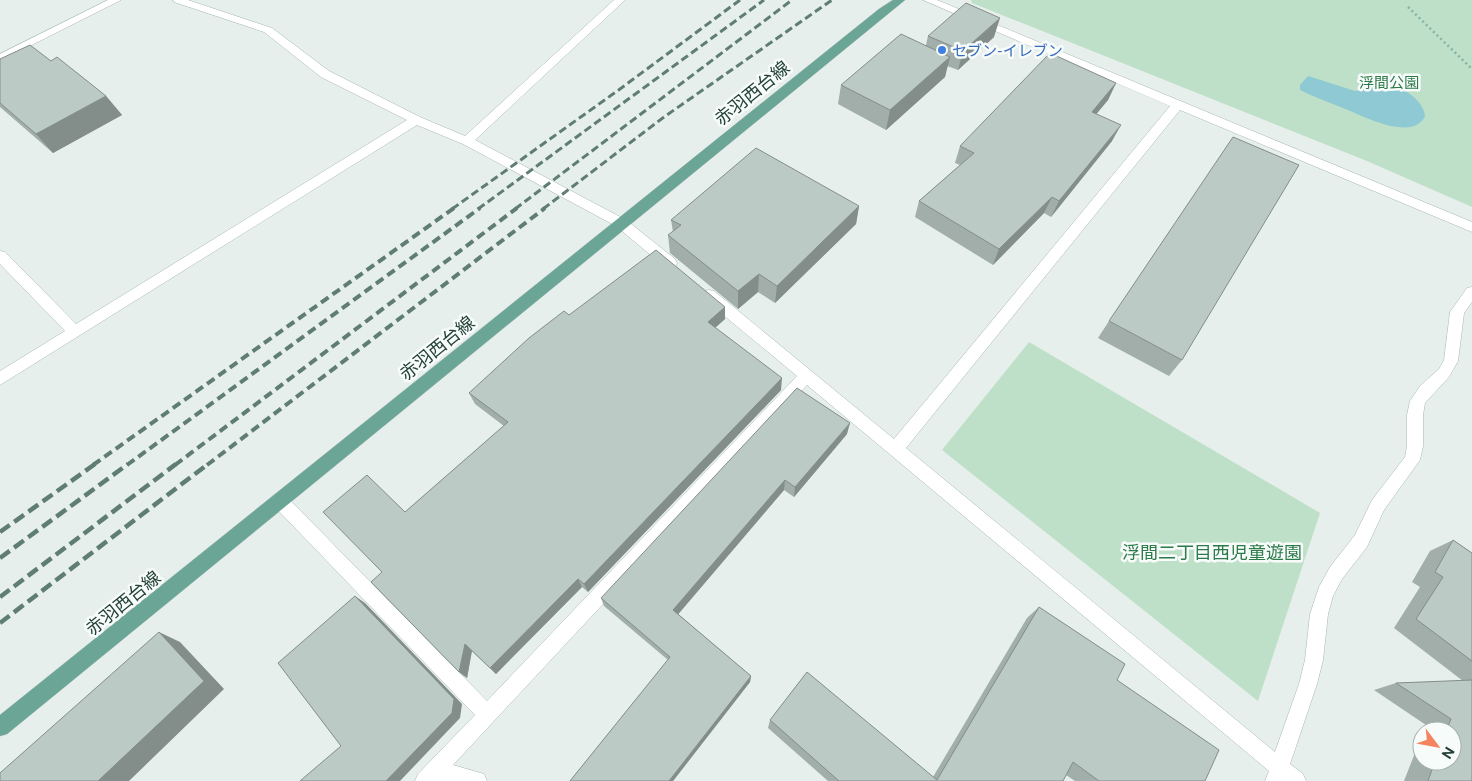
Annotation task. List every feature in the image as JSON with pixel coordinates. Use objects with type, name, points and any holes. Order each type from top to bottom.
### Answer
[{"type":"main road","name":"赤羽西台線","points":[[0,727],[883,11],[900,0]]},
{"type":"street","points":[[0,58],[116,0]]},
{"type":"street","points":[[178,0],[268,30],[325,74],[416,120],[467,141],[621,223],[680,272]]},
{"type":"street","points":[[467,141],[620,0]]},
{"type":"street","points":[[928,0],[1472,227]]},
{"type":"street","points":[[895,450],[1178,104]]},
{"type":"street","points":[[0,379],[416,120]]},
{"type":"street","points":[[0,256],[75,332]]},
{"type":"street","points":[[695,284],[806,375],[1278,775],[1296,781]]},
{"type":"street","points":[[1278,775],[1308,684],[1314,660],[1319,614],[1325,593],[1336,573],[1361,541],[1378,505],[1412,460],[1415,446],[1415,416],[1418,401],[1424,391],[1444,373],[1451,361],[1457,312],[1472,292]]},
{"type":"street","points":[[430,776],[806,375]]},
{"type":"street","points":[[279,500],[487,714]]},
{"type":"street","points":[[430,776],[477,781]]},
{"type":"path","points":[[1408,7],[1472,69]]},
{"type":"green space","name":"浮間公園","points":[[971,0],[1472,0],[1472,207],[1367,161],[972,3]]},
{"type":"green space","name":"浮間二丁目西児童遊園","points":[[1029,342],[1320,513],[1258,701],[942,450]]},
{"type":"water","points":[[1308,76],[1355,91],[1361,90],[1369,78],[1385,81],[1412,95],[1423,109],[1425,116],[1419,124],[1410,127],[1386,125],[1374,121],[1300,90],[1300,85]]},
{"type":"building","points":[[966,3],[1000,18],[963,51],[928,36]]},
{"type":"building","points":[[901,34],[950,57],[890,110],[841,85]]},
{"type":"building","points":[[30,45],[51,61],[57,57],[106,96],[36,134],[0,103],[0,59]]},
{"type":"building","points":[[1050,53],[1116,83],[1092,112],[1121,125],[1059,201],[1052,197],[999,249],[919,201],[974,153],[960,146]]},
{"type":"building","points":[[1233,137],[1299,165],[1182,360],[1109,321]]},
{"type":"building","points":[[756,148],[859,206],[777,286],[759,274],[738,291],[668,235],[681,225],[671,220]]},
{"type":"building","points":[[656,250],[725,307],[708,322],[782,378],[584,584],[578,579],[490,668],[465,644],[459,672],[371,582],[382,572],[323,512],[367,475],[405,512],[508,422],[469,393],[529,338],[564,311],[569,315]]},
{"type":"building","points":[[797,388],[850,423],[795,487],[785,480],[673,610],[751,676],[669,781],[570,781],[670,657],[601,598]]},
{"type":"building","points":[[1453,540],[1472,553],[1472,661],[1416,619],[1443,577],[1435,572]]},
{"type":"building","points":[[355,596],[454,699],[452,713],[386,781],[300,781],[341,746],[278,663]]},
{"type":"building","points":[[1039,607],[1125,664],[1117,680],[1219,750],[1205,781],[1099,781],[1073,762],[1063,781],[839,781],[770,720],[807,672],[937,780]]},
{"type":"building","points":[[159,632],[204,681],[98,781],[0,781],[0,773]]},
{"type":"building","points":[[1472,680],[1472,781],[1428,781],[1432,771],[1462,771],[1462,721],[1450,721],[1451,719],[1396,683]]},
{"type":"railway","points":[[452,209],[620,89],[740,0]]},
{"type":"railway","points":[[478,209],[764,0]]},
{"type":"railway","points":[[515,209],[792,0]]},
{"type":"railway","points":[[543,209],[664,117],[832,0]]},
{"type":"railway","points":[[93,465],[454,208]]},
{"type":"railway","points":[[127,465],[480,208]]},
{"type":"railway","points":[[175,465],[517,208]]},
{"type":"railway","points":[[207,465],[545,208]]},
{"type":"railway","points":[[0,532],[95,464]]},
{"type":"railway","points":[[0,558],[128,464]]},
{"type":"railway","points":[[0,597],[176,464]]},
{"type":"railway","points":[[0,623],[208,464]]},
{"type":"place","name":"セブン-イレブン","points":[[942,50]]}]
